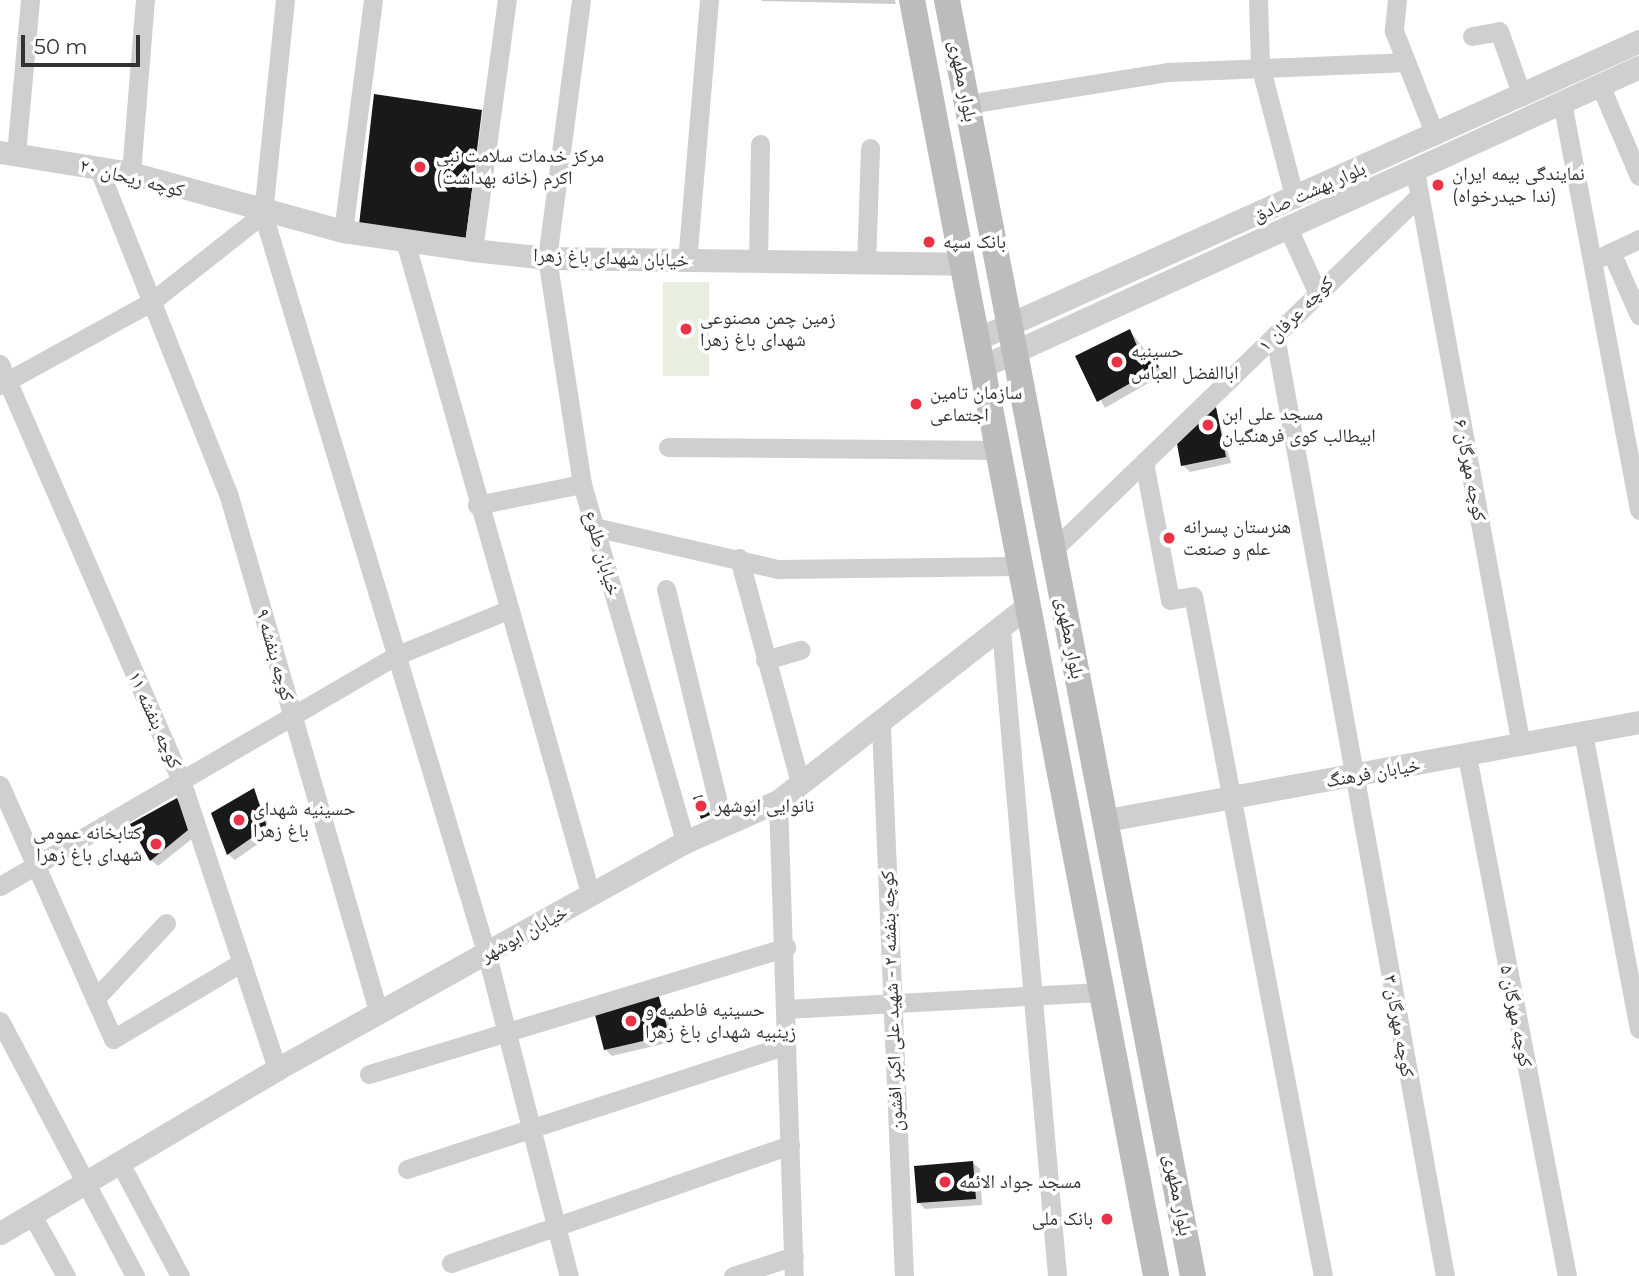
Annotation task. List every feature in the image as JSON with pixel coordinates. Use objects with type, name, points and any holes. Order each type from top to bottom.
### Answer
[{"type":"main road","name":"بلوار مطهری","points":[[912,0],[1156,1276]]},
{"type":"main road","name":"بلوار مطهری","points":[[947,0],[1013,355],[1107,820],[1193,1276]]},
{"type":"street","points":[[8,153],[30,0]]},
{"type":"street","points":[[131,173],[145,0]]},
{"type":"street","points":[[285,0],[262,214],[486,955],[569,1276]]},
{"type":"street","points":[[343,231],[373,0]]},
{"type":"street","points":[[473,250],[507,0]]},
{"type":"street","name":"خیابان طلوع","points":[[582,0],[547,258],[582,484],[685,842]]},
{"type":"street","points":[[687,262],[709,0]]},
{"type":"street","points":[[1258,0],[1260,65],[1295,199]]},
{"type":"street","points":[[1397,0],[1394,31],[1403,62],[1435,135]]},
{"type":"street","points":[[1472,36],[1499,31],[1522,96]]},
{"type":"street","name":"بلوار بهشت صادق","points":[[977,339],[1295,199],[1639,41]]},
{"type":"street","points":[[968,104],[1260,65],[1403,62]]},
{"type":"street","name":"بلوار بهشت صادق","points":[[983,366],[1013,355],[1639,67]]},
{"type":"street","points":[[1600,85],[1639,176]]},
{"type":"street","points":[[1562,102],[1590,262],[1639,510]]},
{"type":"street","points":[[758,262],[760,144]]},
{"type":"street","points":[[866,264],[870,148]]},
{"type":"street","name":"کوچه ریحان ۲۰","points":[[8,153],[131,173],[262,214]]},
{"type":"street","name":"کوچه بنفشه ۹","points":[[98,167],[228,493],[379,1014]]},
{"type":"street","name":"کوچه مهرگان ۶","points":[[1415,171],[1521,745]]},
{"type":"street","name":"کوچه عرفان ۱","points":[[1052,550],[1419,196]]},
{"type":"street","points":[[2,377],[152,302],[262,214]]},
{"type":"street","name":"خیابان شهدای باغ‌ زهرا","points":[[262,214],[405,241],[547,258],[962,264]]},
{"type":"street","points":[[1288,228],[1317,292]]},
{"type":"street","points":[[1217,233],[1227,257]]},
{"type":"street","points":[[1590,262],[1639,239]]},
{"type":"street","points":[[405,241],[505,611],[591,896]]},
{"type":"street","points":[[1611,252],[1639,315]]},
{"type":"street","name":"کوچه مهرگان ۳","points":[[1275,336],[1445,1276]]},
{"type":"street","name":"کوچه بنفشه ۱۱","points":[[2,377],[182,783],[277,1069]]},
{"type":"street","points":[[668,447],[998,450]]},
{"type":"street","points":[[1144,462],[1170,600],[1193,596],[1323,1276]]},
{"type":"street","points":[[477,505],[582,484]]},
{"type":"street","points":[[594,527],[778,569],[1020,566]]},
{"type":"street","points":[[739,558],[800,783]]},
{"type":"street","points":[[666,589],[723,822]]},
{"type":"street","name":"خیابان ابوشهر","points":[[0,1233],[85,1188],[277,1069],[685,842],[723,822],[778,801],[881,726],[1028,606]]},
{"type":"street","points":[[0,887],[35,864],[293,719],[396,656],[505,611]]},
{"type":"street","points":[[1001,629],[1036,997],[1057,1276]]},
{"type":"street","points":[[765,660],[802,650]]},
{"type":"street","name":"خیابان فرهنگ","points":[[1107,820],[1467,756],[1639,722]]},
{"type":"street","name":"کوچه بنفشه ۲ - شهید علی اکبر افشون","points":[[881,726],[904,1276]]},
{"type":"street","points":[[1583,733],[1639,1029]]},
{"type":"street","name":"کوچه مهرگان ۵","points":[[1467,756],[1567,1276]]},
{"type":"street","points":[[0,785],[113,1040],[242,962]]},
{"type":"street","points":[[733,1276],[794,1266],[786,1045],[786,947],[778,801]]},
{"type":"street","points":[[95,999],[166,923]]},
{"type":"street","points":[[369,1074],[506,1027],[786,947]]},
{"type":"street","points":[[786,1009],[892,1008],[1102,992]]},
{"type":"street","points":[[0,1021],[85,1188],[135,1276]]},
{"type":"street","points":[[407,1169],[786,1045]]},
{"type":"street","points":[[451,1263],[790,1144]]},
{"type":"street","points":[[121,1165],[180,1276]]},
{"type":"street","points":[[32,1215],[66,1276]]},
{"type":"shaded area","name":"زمین چمن مصنوعی شهدای باغ زهرا","points":[[663,282],[709,282],[709,376],[663,376]]},
{"type":"building","name":"مرکز خدمات سلامت نبی اکرم (خانه بهداشت)","points":[[374,94],[482,110],[466,238],[359,225]]},
{"type":"building","name":"حسینیه اباالفضل العباس","points":[[1130,329],[1142,358],[1152,353],[1159,367],[1097,402],[1075,356]]},
{"type":"building","name":"مسجد علی ابن ابیطالب کوی فرهنگیان","points":[[1216,407],[1226,457],[1181,466],[1177,444]]},
{"type":"building","name":"حسینیه شهدای باغ زهرا","points":[[254,788],[267,827],[227,855],[211,813]]},
{"type":"building","name":"نانوایی ابوشهر","points":[[702,795],[710,815],[701,819],[693,798]]},
{"type":"building","name":"کتابخانه عمومی شهدای باغ زهرا","points":[[177,798],[193,826],[150,861],[130,824]]},
{"type":"building","name":"حسینیه فاطمیه و زینبیه شهدای باغ زهرا","points":[[657,989],[669,1035],[604,1050],[593,1007]]},
{"type":"building","name":"مسجد جواد الائمه","points":[[973,1161],[976,1199],[917,1203],[914,1166]]},
{"type":"place","name":"مرکز خدمات سلامت نبی اکرم (خانه بهداشت)","points":[[420,167]]},
{"type":"place","name":"نمایندگی بیمه ایران (ندا حیدرخواه)","points":[[1438,185]]},
{"type":"place","name":"بانک سپه","points":[[929,242]]},
{"type":"place","name":"زمین چمن مصنوعی شهدای باغ زهرا","points":[[686,329]]},
{"type":"place","name":"حسینیه اباالفضل العباس","points":[[1117,362]]},
{"type":"place","name":"سازمان تامین اجتماعی","points":[[916,404]]},
{"type":"place","name":"مسجد علی ابن ابیطالب کوی فرهنگیان","points":[[1208,425]]},
{"type":"place","name":"هنرستان پسرانه علم و صنعت","points":[[1169,538]]},
{"type":"place","name":"نانوایی ابوشهر","points":[[701,806]]},
{"type":"place","name":"حسینیه شهدای باغ زهرا","points":[[239,820]]},
{"type":"place","name":"کتابخانه عمومی شهدای باغ زهرا","points":[[156,844]]},
{"type":"place","name":"حسینیه فاطمیه و زینبیه شهدای باغ زهرا","points":[[631,1021]]},
{"type":"place","name":"مسجد جواد الائمه","points":[[945,1182]]},
{"type":"place","name":"بانک ملی","points":[[1107,1219]]}]
